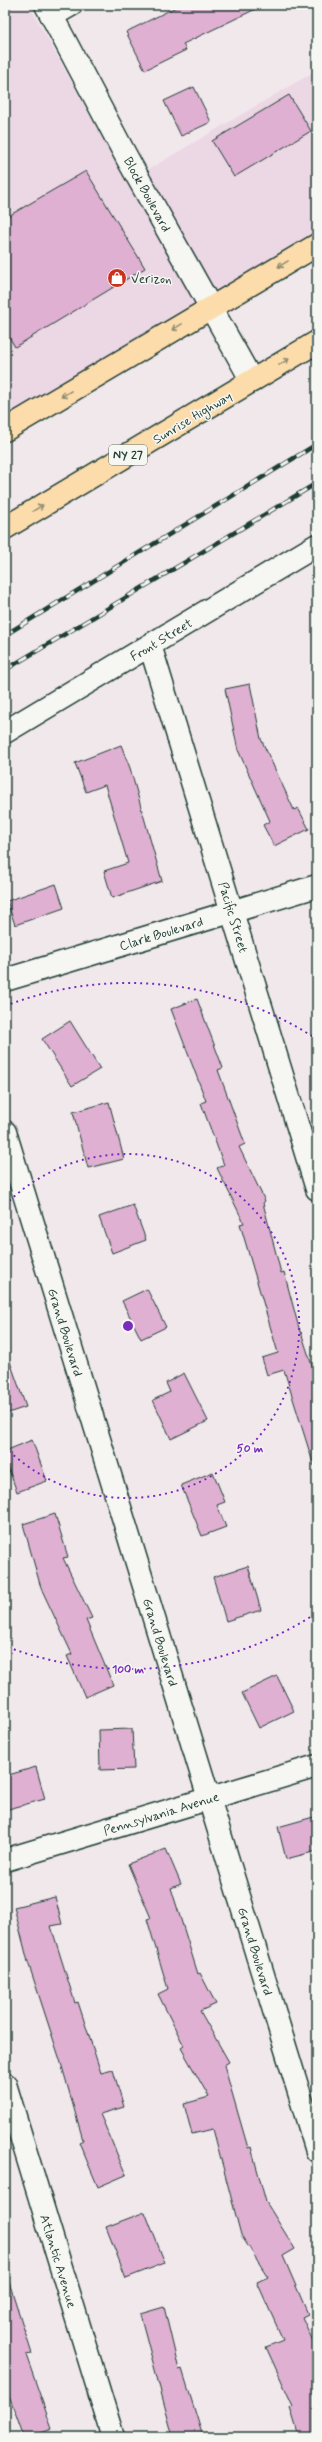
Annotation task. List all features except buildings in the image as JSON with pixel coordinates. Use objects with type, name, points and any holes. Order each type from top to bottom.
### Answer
[{"type":"highway","points":[[5,430],[317,245]]},
{"type":"highway","name":"Sunrise Highway","points":[[5,528],[317,342]]},
{"type":"street","points":[[49,10],[72,5]]},
{"type":"street","name":"Block Boulevard","points":[[49,10],[127,158],[252,381]]},
{"type":"street","name":"Front Street","points":[[5,732],[317,545]]},
{"type":"street","name":"Pacific Street","points":[[150,646],[317,1189]]},
{"type":"street","name":"Clark Boulevard","points":[[5,980],[317,886]]},
{"type":"street","name":"Grand Boulevard","points":[[5,1132],[317,2151]]},
{"type":"street","name":"Pennsylvania Avenue","points":[[5,1860],[317,1766]]},
{"type":"street","name":"Atlantic Avenue","points":[[5,2084],[113,2437]]},
{"type":"shaded area","points":[[5,5],[29,5],[127,182],[317,70],[317,231],[5,416]]},
{"type":"railway","points":[[5,635],[317,444]]},
{"type":"railway","points":[[5,670],[317,483]]},
{"type":"place","name":"Verizon","points":[[117,278]]}]
